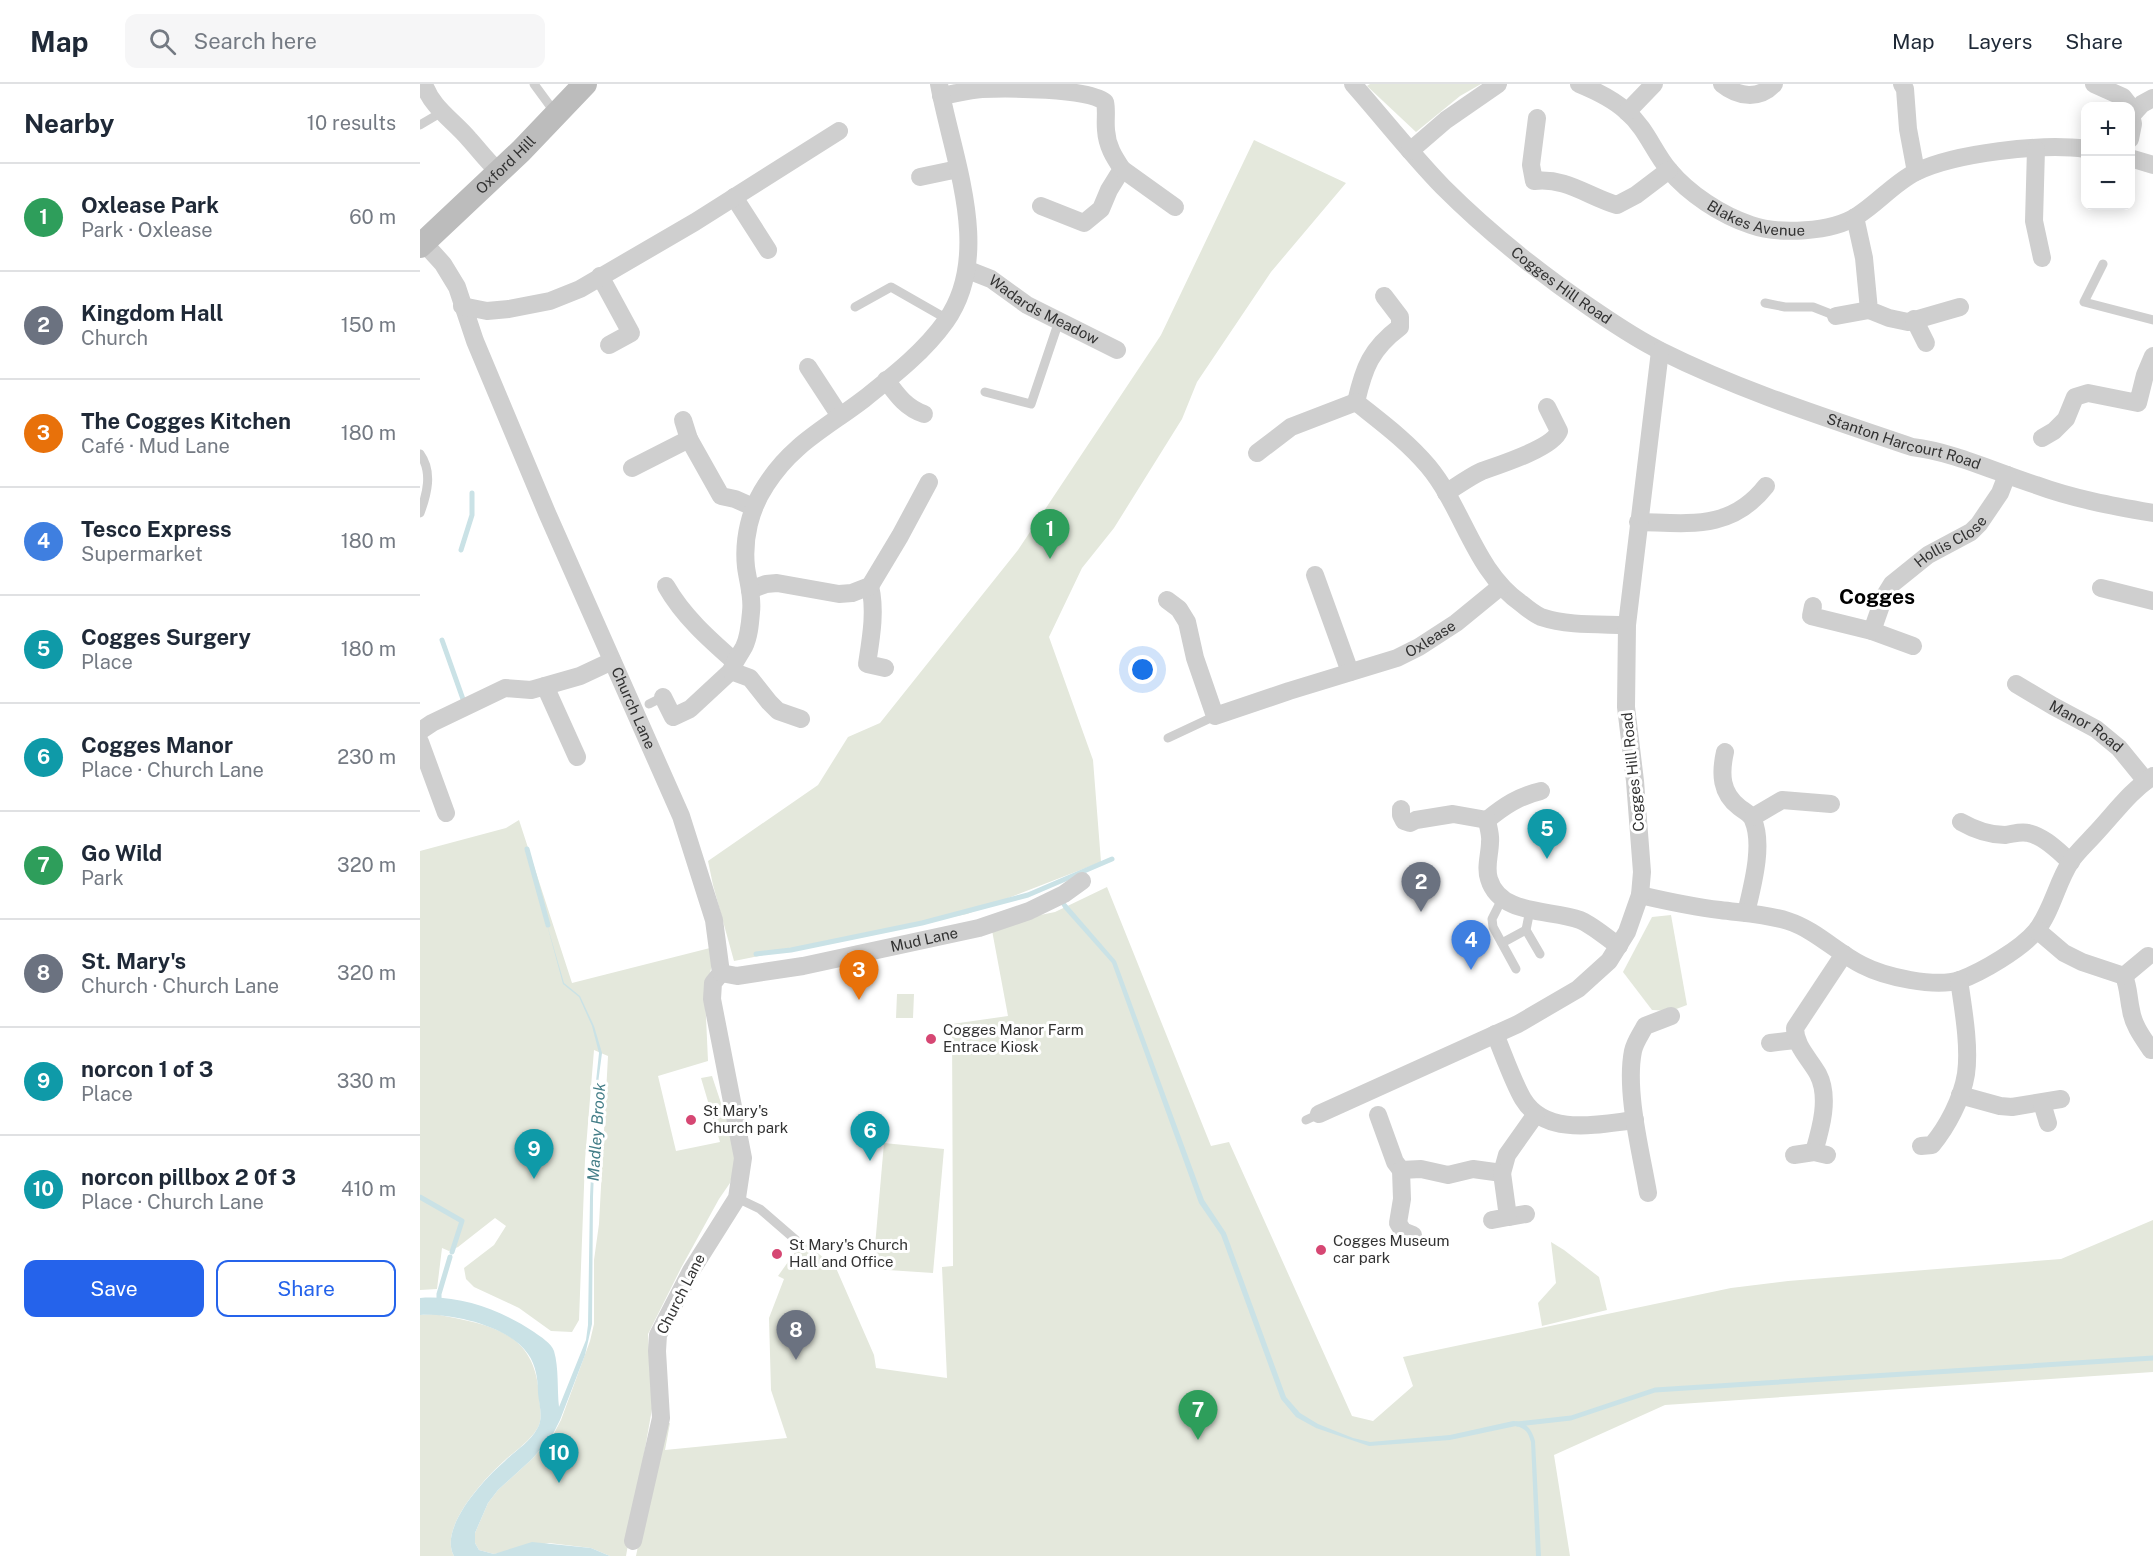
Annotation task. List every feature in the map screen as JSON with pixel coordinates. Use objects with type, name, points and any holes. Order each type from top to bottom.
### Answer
[{"type":"main road","name":"Oxford Hill","points":[[422,244],[521,151],[585,84]]},
{"type":"street","points":[[424,84],[434,105],[469,138],[487,162],[498,171]]},
{"type":"street","name":"Cogges Hill Road","points":[[1312,1117],[1518,1024],[1578,989],[1610,961],[1627,932],[1640,895],[1642,872],[1641,843],[1626,707],[1628,625],[1638,522],[1660,351],[1616,325],[1526,261],[1456,200],[1410,151],[1353,84]]},
{"type":"street","points":[[1410,151],[1446,120],[1498,84]]},
{"type":"street","name":"Blakes Avenue","points":[[1579,84],[1604,96],[1627,112],[1649,137],[1669,170],[1697,196],[1716,209],[1751,225],[1784,231],[1824,227],[1855,217],[1916,172],[1956,160],[1991,153],[2063,147],[2081,149]]},
{"type":"street","points":[[1627,112],[1654,84]]},
{"type":"street","points":[[1722,84],[1742,95],[1755,95],[1767,91],[1774,84]]},
{"type":"street","points":[[1902,84],[1905,89],[1908,129],[1916,172]]},
{"type":"street","points":[[2094,84],[2123,97],[2126,102]]},
{"type":"street","name":"Wadards Meadow","points":[[656,701],[673,717],[690,709],[732,666],[743,648],[752,609],[745,546],[753,507],[780,465],[797,447],[886,380],[927,344],[948,319],[968,270],[967,221],[940,90],[1057,87],[1099,97],[1105,102],[1107,110],[1106,129],[1110,151],[1122,169],[1175,207]]},
{"type":"street","points":[[2135,108],[2153,98]]},
{"type":"street","points":[[1537,118],[1531,165],[1534,181],[1546,180],[1567,184],[1605,202],[1617,205],[1636,195],[1669,170]]},
{"type":"street","points":[[462,306],[487,311],[550,301],[580,289],[695,222],[839,131]]},
{"type":"street","points":[[2036,149],[2034,221],[2042,258]]},
{"type":"street","points":[[2135,160],[2153,165]]},
{"type":"street","points":[[920,177],[958,169]]},
{"type":"street","points":[[1041,206],[1084,223],[1101,209],[1122,169]]},
{"type":"street","points":[[734,197],[768,250]]},
{"type":"street","points":[[1855,217],[1864,258],[1869,310]]},
{"type":"street","name":"Church Lane","points":[[422,244],[443,264],[456,287],[547,513],[681,816],[714,920],[721,973],[713,983],[712,999],[743,1158],[737,1198],[691,1271],[658,1335],[661,1418],[633,1541]]},
{"type":"street","name":"Wadards Meadow","points":[[968,270],[991,279],[1027,305],[1117,350]]},
{"type":"street","points":[[600,276],[631,333],[609,345]]},
{"type":"street","points":[[1356,402],[1371,356],[1383,340],[1400,327],[1400,316],[1384,296]]},
{"type":"street","points":[[1836,316],[1869,310],[1908,322],[1960,307]]},
{"type":"street","points":[[1914,319],[1926,344]]},
{"type":"street","name":"Stanton Harcourt Road","points":[[1660,351],[1772,399],[1912,447],[1932,449],[2098,504],[2153,513]]},
{"type":"street","points":[[2042,438],[2061,425],[2070,412],[2075,397],[2080,394],[2088,393],[2138,403],[2145,375],[2153,356]]},
{"type":"street","points":[[808,367],[840,416]]},
{"type":"street","points":[[886,380],[904,403],[914,411],[924,414]]},
{"type":"street","points":[[1257,453],[1264,445],[1291,427],[1356,402]]},
{"type":"street","points":[[1356,402],[1402,439],[1429,466],[1491,575],[1500,586],[1538,616],[1557,621],[1628,625]]},
{"type":"street","points":[[1446,493],[1480,472],[1520,457],[1553,439],[1559,431],[1547,407]]},
{"type":"street","points":[[683,420],[688,439],[721,496],[753,507]]},
{"type":"street","points":[[632,468],[688,439]]},
{"type":"street","name":"Hollis Close","points":[[1872,631],[1884,597],[1892,584],[1928,555],[1979,525],[2000,493],[2007,475]]},
{"type":"street","points":[[750,590],[777,583],[839,594],[852,593],[870,585],[929,482]]},
{"type":"street","points":[[1638,522],[1694,524],[1708,522],[1737,512],[1759,495],[1766,486]]},
{"type":"street","points":[[1315,575],[1350,672]]},
{"type":"street","points":[[870,585],[873,600],[867,664],[885,669]]},
{"type":"street","points":[[666,586],[686,616],[732,666],[750,678],[778,711],[801,719]]},
{"type":"street","name":"Oxlease","points":[[1215,716],[1397,658],[1456,623],[1500,586]]},
{"type":"street","points":[[2101,588],[2153,601]]},
{"type":"street","points":[[1167,600],[1179,609],[1187,622],[1195,658],[1215,716]]},
{"type":"street","points":[[1813,606],[1811,616],[1872,631],[1913,646]]},
{"type":"street","points":[[420,731],[505,688],[531,690],[580,676],[612,661]]},
{"type":"street","name":"Manor Road","points":[[1640,895],[1695,907],[1788,921],[1810,930],[1864,966],[1905,980],[1925,982],[1959,980],[2001,959],[2037,930],[2071,862],[2149,779],[2119,748],[2096,729],[2016,684]]},
{"type":"street","points":[[545,686],[577,757]]},
{"type":"street","points":[[420,742],[446,813]]},
{"type":"street","points":[[1725,752],[1722,779],[1725,789],[1730,799],[1753,817],[1758,839],[1752,890],[1746,913]]},
{"type":"street","points":[[1401,809],[1404,821],[1410,823],[1453,814],[1487,820],[1507,804],[1524,795],[1541,791]]},
{"type":"street","points":[[1753,817],[1782,801],[1832,804]]},
{"type":"street","points":[[1487,820],[1491,841],[1488,876],[1502,899],[1530,910],[1584,921],[1619,946]]},
{"type":"street","points":[[1961,822],[1974,830],[1989,833],[2004,835],[2028,832],[2040,838],[2071,862]]},
{"type":"street","name":"Mud Lane","points":[[721,973],[737,976],[803,966],[979,928],[1029,911],[1064,894],[1082,881]]},
{"type":"street","points":[[2037,930],[2064,953],[2082,962],[2124,976]]},
{"type":"street","points":[[1794,1155],[1821,1154],[1823,1089],[1818,1074],[1795,1040],[1795,1028],[1844,954]]},
{"type":"street","points":[[2124,976],[2148,956]]},
{"type":"street","points":[[2124,976],[2130,993],[2131,1011],[2149,1055]]},
{"type":"street","points":[[1921,1146],[1932,1145],[1942,1133],[1960,1095],[1966,1073],[1965,1024],[1959,980]]},
{"type":"street","points":[[1648,1193],[1635,1120],[1630,1071],[1634,1048],[1645,1026],[1671,1016]]},
{"type":"street","points":[[1495,1034],[1523,1099],[1536,1114],[1568,1126],[1635,1120]]},
{"type":"street","points":[[1770,1043],[1795,1040]]},
{"type":"street","points":[[1960,1095],[2000,1106],[2042,1103],[2061,1099]]},
{"type":"street","points":[[2042,1103],[2048,1123]]},
{"type":"street","points":[[1527,1214],[1500,1218],[1502,1173],[1507,1155],[1536,1114]]},
{"type":"street","points":[[1378,1115],[1395,1162],[1401,1170],[1402,1200],[1398,1223],[1403,1231],[1413,1235]]},
{"type":"street","points":[[1401,1170],[1421,1170],[1448,1175],[1473,1169],[1502,1173]]},
{"type":"lane","points":[[534,84],[556,114]]},
{"type":"lane","points":[[420,124],[442,112]]},
{"type":"lane","points":[[2103,264],[2084,302],[2153,320]]},
{"type":"lane","points":[[855,307],[891,286],[948,319]]},
{"type":"lane","points":[[1765,303],[1785,308],[1813,307],[1836,316]]},
{"type":"lane","points":[[985,392],[1031,404],[1059,321]]},
{"type":"lane","points":[[420,454],[428,474],[427,490],[420,513]]},
{"type":"lane","name":"Oxlease","points":[[1168,738],[1215,716]]},
{"type":"lane","points":[[1502,899],[1492,919],[1493,927],[1516,969]]},
{"type":"lane","points":[[1530,910],[1526,930],[1540,954]]},
{"type":"lane","points":[[1502,943],[1526,930]]},
{"type":"lane","points":[[737,1198],[760,1209],[797,1241]]},
{"type":"shaded area","points":[[1370,84],[1481,84],[1460,96],[1416,132],[1367,86]]},
{"type":"shaded area","points":[[1254,140],[1346,183],[1271,272],[1197,382],[1182,419],[1114,528],[1082,568],[1049,637],[1093,760],[1101,862],[967,914],[734,961],[708,861],[818,785],[848,737],[880,723],[1018,550],[1161,335]]},
{"type":"shaded area","points":[[519,820],[572,983],[710,948],[713,960],[705,995],[708,1061],[658,1076],[676,1151],[720,1142],[701,1078],[712,1076],[732,1136],[736,1163],[730,1183],[681,1268],[648,1334],[652,1409],[626,1556],[610,1556],[591,1548],[549,1543],[494,1554],[479,1550],[475,1543],[475,1533],[488,1503],[498,1490],[552,1437],[561,1420],[590,1341],[594,1324],[594,1260],[599,1224],[608,1056],[594,1050],[585,1160],[579,1320],[572,1332],[551,1331],[519,1308],[474,1287],[466,1279],[464,1268],[494,1245],[506,1226],[495,1218],[458,1247],[449,1251],[442,1248],[437,1289],[420,1290],[420,851],[506,828]]},
{"type":"shaded area","points":[[1107,887],[1211,1146],[1229,1142],[1352,1416],[1373,1421],[1413,1386],[1403,1357],[1731,1288],[1788,1281],[2061,1259],[2153,1220],[2153,1372],[1665,1405],[1554,1455],[1570,1556],[636,1556],[663,1424],[670,1423],[665,1450],[787,1438],[771,1390],[769,1318],[784,1279],[778,1276],[803,1241],[836,1268],[874,1355],[876,1368],[947,1378],[942,1267],[953,1266],[952,1024],[1008,1016],[991,925],[1055,912]]},
{"type":"shaded area","points":[[1671,915],[1687,1005],[1671,1011],[1652,1010],[1623,972],[1652,917]]},
{"type":"shaded area","points":[[897,994],[914,994],[913,1018],[896,1018]]},
{"type":"shaded area","points":[[884,1143],[944,1149],[933,1273],[873,1269]]},
{"type":"shaded area","points":[[1551,1242],[1599,1277],[1607,1310],[1542,1326],[1538,1303],[1556,1283]]},
{"type":"shaded area","points":[[435,1314],[490,1327],[518,1343],[528,1356],[535,1372],[541,1412],[539,1425],[534,1434],[496,1469],[466,1504],[452,1532],[451,1545],[454,1556],[420,1556],[420,1315]]},
{"type":"water","points":[[1059,901],[1064,901],[1116,961],[1204,1200],[1226,1233],[1286,1397],[1300,1413],[1318,1424],[1370,1442],[1450,1435],[1513,1421],[1525,1424],[1535,1441],[1541,1556],[1536,1556],[1531,1442],[1528,1433],[1522,1428],[1516,1426],[1450,1440],[1369,1446],[1316,1428],[1296,1417],[1281,1399],[1221,1235],[1199,1203],[1112,963]]},
{"type":"water","points":[[546,921],[564,983],[580,996],[594,1026],[602,1053],[597,1091],[593,1197],[592,1324],[585,1355],[552,1436],[488,1503],[475,1533],[475,1543],[479,1550],[494,1554],[532,1542],[591,1548],[610,1556],[454,1556],[451,1545],[452,1532],[466,1504],[486,1479],[534,1434],[539,1425],[537,1378],[528,1354],[508,1336],[479,1323],[463,1319],[420,1315],[420,1298],[450,1299],[480,1306],[508,1317],[543,1338],[553,1348],[556,1358],[559,1407],[586,1340],[590,1197],[599,1053],[592,1026],[579,997],[563,984]]},
{"type":"waterway","name":"Madley Brook","points":[[461,550],[472,515],[472,493]]},
{"type":"waterway","name":"Madley Brook","points":[[442,640],[464,702]]},
{"type":"waterway","name":"Madley Brook","points":[[527,849],[548,925]]},
{"type":"waterway","points":[[756,954],[791,950],[922,923],[1028,895],[1112,859]]},
{"type":"waterway","points":[[420,1197],[462,1221],[452,1252]]},
{"type":"waterway","points":[[439,1301],[450,1257]]},
{"type":"waterway","points":[[1517,1424],[1571,1418],[1655,1390],[2153,1358]]},
{"type":"place","name":"Oxlease Park","points":[[1050,559]]},
{"type":"place","name":"Cogges Surgery","points":[[1547,859]]},
{"type":"place","name":"Kingdom Hall","points":[[1421,912]]},
{"type":"place","name":"Tesco Express","points":[[1471,970]]},
{"type":"place","name":"The Cogges Kitchen","points":[[859,1000]]},
{"type":"place","name":"Cogges Manor Farm Entrace Kiosk","points":[[931,1039]]},
{"type":"place","name":"St Mary's Church park","points":[[691,1120]]},
{"type":"place","name":"Cogges Manor","points":[[870,1161]]},
{"type":"place","name":"norcon 1 of 3","points":[[534,1179]]},
{"type":"place","name":"Cogges Museum car park","points":[[1321,1250]]},
{"type":"place","name":"St Mary's Church Hall and Office","points":[[777,1254]]},
{"type":"place","name":"St. Mary's","points":[[796,1360]]},
{"type":"place","name":"Go Wild","points":[[1198,1440]]},
{"type":"place","name":"norcon pillbox 2 0f 3","points":[[559,1483]]},
{"type":"district","name":"Cogges","points":[[1877,597]]}]
